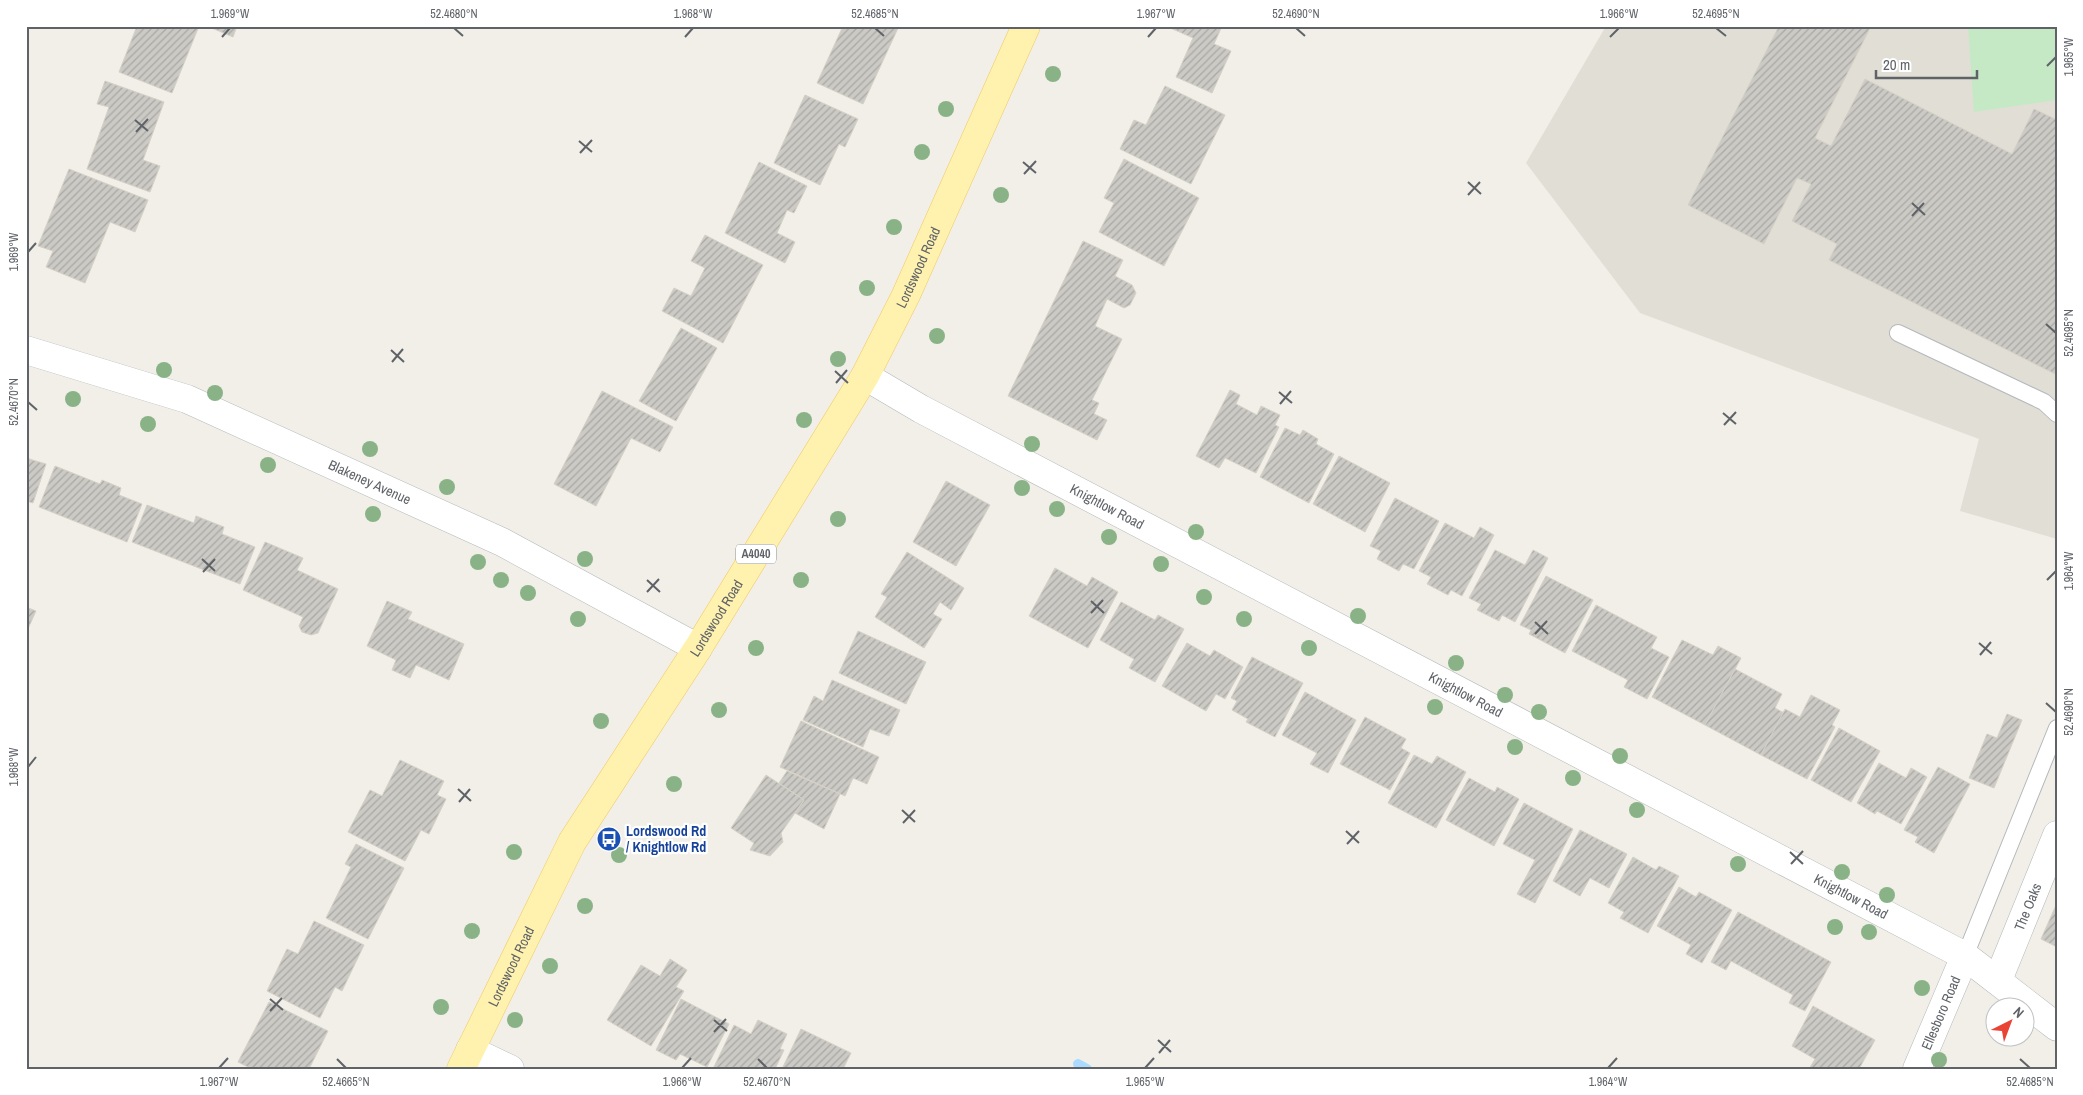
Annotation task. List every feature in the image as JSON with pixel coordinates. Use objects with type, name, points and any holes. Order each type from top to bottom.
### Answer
[{"type":"main road","name":"Lordswood Road","points":[[465,1059],[572,842],[698,648],[866,376],[906,295],[1026,26]]},
{"type":"street","name":"Blakeney Avenue","points":[[26,350],[187,399],[502,542],[698,648]]},
{"type":"street","name":"Knightlow Road","points":[[866,376],[921,409],[1965,956],[2057,1027]]},
{"type":"street","name":"The Oaks","points":[[1998,980],[2057,835]]},
{"type":"street","name":"Ellesboro Road","points":[[1917,1069],[1965,956]]},
{"type":"street","points":[[465,1059],[510,1069]]},
{"type":"lane","points":[[1898,333],[2044,402],[2057,414]]},
{"type":"lane","points":[[1965,956],[2057,728]]},
{"type":"shaded area","points":[[1606,26],[2057,26],[2057,539],[1960,511],[1979,439],[1640,313],[1526,163]]},
{"type":"green space","points":[[1968,26],[2057,26],[2057,100],[1974,112]]},
{"type":"building","points":[[137,26],[199,26],[172,93],[119,72]]},
{"type":"building","points":[[207,26],[237,26],[233,37]]},
{"type":"building","points":[[843,26],[899,26],[863,104],[817,83]]},
{"type":"building","points":[[1166,26],[1222,26],[1214,44],[1231,51],[1212,93],[1176,77],[1193,38]]},
{"type":"building","points":[[1779,26],[1871,26],[1815,138],[1831,146],[1865,79],[2012,154],[2034,109],[2057,120],[2057,375],[1829,260],[1837,244],[1792,221],[1811,184],[1797,178],[1764,244],[1688,205]]},
{"type":"building","points":[[105,81],[164,102],[143,160],[160,166],[150,192],[87,169],[109,107],[97,104]]},
{"type":"building","points":[[1165,86],[1225,115],[1191,184],[1120,149],[1134,120],[1146,125]]},
{"type":"building","points":[[805,95],[858,119],[845,147],[839,144],[820,185],[774,163]]},
{"type":"building","points":[[1124,159],[1199,198],[1164,266],[1099,232],[1114,203],[1104,198]]},
{"type":"building","points":[[759,162],[807,186],[794,213],[787,210],[777,233],[795,242],[785,263],[725,233]]},
{"type":"building","points":[[69,169],[148,200],[135,232],[110,222],[85,283],[46,267],[53,251],[38,246]]},
{"type":"building","points":[[705,235],[763,265],[723,343],[662,311],[674,288],[691,296],[705,268],[691,261]]},
{"type":"building","points":[[1083,241],[1123,260],[1115,276],[1132,285],[1136,293],[1130,305],[1124,308],[1107,299],[1095,326],[1122,339],[1092,400],[1099,403],[1094,414],[1107,420],[1097,440],[1008,396]]},
{"type":"building","points":[[681,328],[717,348],[676,421],[639,401]]},
{"type":"building","points":[[1230,390],[1240,395],[1236,404],[1257,415],[1261,406],[1280,415],[1275,425],[1279,427],[1256,473],[1225,458],[1219,468],[1196,456]]},
{"type":"building","points":[[602,391],[673,427],[660,452],[631,438],[596,506],[554,484]]},
{"type":"building","points":[[1285,428],[1300,435],[1303,430],[1318,439],[1316,444],[1334,454],[1309,503],[1260,477]]},
{"type":"building","points":[[1339,456],[1390,483],[1365,532],[1313,504]]},
{"type":"building","points":[[26,458],[46,464],[33,503],[26,501]]},
{"type":"building","points":[[55,466],[100,484],[102,480],[121,488],[119,495],[142,504],[127,542],[39,507]]},
{"type":"building","points":[[946,481],[990,505],[956,566],[913,542]]},
{"type":"building","points":[[1395,498],[1439,521],[1414,569],[1403,564],[1399,571],[1377,559],[1381,551],[1370,546]]},
{"type":"building","points":[[147,505],[194,523],[196,516],[224,527],[222,534],[255,547],[240,584],[132,542]]},
{"type":"building","points":[[1445,523],[1474,538],[1480,527],[1494,535],[1462,596],[1451,590],[1448,595],[1427,584],[1431,577],[1419,571]]},
{"type":"building","points":[[265,542],[303,558],[297,570],[338,589],[318,633],[311,635],[302,632],[299,626],[303,617],[243,590]]},
{"type":"building","points":[[1495,550],[1525,565],[1533,550],[1548,558],[1515,622],[1502,615],[1499,621],[1477,610],[1481,604],[1469,598]]},
{"type":"building","points":[[907,552],[964,588],[951,610],[940,602],[933,614],[942,619],[924,648],[875,617],[887,597],[881,594]]},
{"type":"building","points":[[1055,568],[1087,586],[1092,577],[1118,592],[1088,648],[1029,616]]},
{"type":"building","points":[[1546,576],[1593,600],[1565,653],[1529,634],[1531,630],[1520,625]]},
{"type":"building","points":[[387,601],[412,612],[408,619],[464,644],[449,680],[416,665],[410,678],[392,670],[396,660],[367,646]]},
{"type":"building","points":[[1121,602],[1155,620],[1158,615],[1184,629],[1155,682],[1129,668],[1134,659],[1100,640]]},
{"type":"building","points":[[1596,605],[1657,637],[1651,648],[1669,657],[1647,699],[1624,687],[1628,680],[1572,651]]},
{"type":"building","points":[[26,607],[36,611],[26,633]]},
{"type":"building","points":[[858,631],[926,662],[906,704],[839,673]]},
{"type":"building","points":[[1682,640],[1713,655],[1718,646],[1741,658],[1705,725],[1652,697]]},
{"type":"building","points":[[1187,643],[1210,656],[1214,650],[1243,667],[1225,699],[1216,694],[1206,711],[1162,686]]},
{"type":"building","points":[[1252,657],[1303,683],[1275,737],[1246,722],[1248,719],[1232,710],[1237,701],[1231,698]]},
{"type":"building","points":[[1735,669],[1782,694],[1775,708],[1784,713],[1761,755],[1705,725]]},
{"type":"building","points":[[832,680],[900,710],[889,736],[870,729],[863,747],[803,720],[814,696],[823,701]]},
{"type":"building","points":[[1305,692],[1356,720],[1328,773],[1310,764],[1317,753],[1282,735]]},
{"type":"building","points":[[1811,695],[1840,710],[1832,725],[1835,727],[1807,779],[1761,755],[1785,709],[1800,717]]},
{"type":"building","points":[[2007,714],[2022,720],[1994,788],[1969,778],[1987,734],[1997,738]]},
{"type":"building","points":[[1365,717],[1406,739],[1401,748],[1410,753],[1390,790],[1340,764]]},
{"type":"building","points":[[801,721],[879,757],[867,784],[853,778],[845,796],[780,767]]},
{"type":"building","points":[[1839,728],[1880,751],[1851,802],[1811,780]]},
{"type":"building","points":[[1414,755],[1432,764],[1437,756],[1466,772],[1436,828],[1388,803]]},
{"type":"building","points":[[400,760],[444,781],[437,795],[446,799],[429,834],[421,830],[405,861],[348,832],[370,790],[382,796]]},
{"type":"building","points":[[1879,763],[1906,778],[1911,768],[1927,777],[1901,824],[1877,811],[1875,814],[1857,803]]},
{"type":"building","points":[[1938,767],[1970,784],[1934,853],[1915,842],[1918,837],[1904,830]]},
{"type":"building","points":[[787,771],[840,794],[824,829],[795,813],[804,800],[779,783]]},
{"type":"building","points":[[766,775],[804,800],[781,833],[783,842],[770,856],[750,850],[754,843],[731,828]]},
{"type":"building","points":[[1469,778],[1495,792],[1497,787],[1519,799],[1494,846],[1446,820]]},
{"type":"building","points":[[1524,803],[1573,829],[1535,903],[1517,894],[1535,860],[1503,844]]},
{"type":"building","points":[[1580,830],[1627,854],[1609,888],[1590,878],[1580,896],[1553,881]]},
{"type":"building","points":[[356,844],[404,868],[368,939],[326,918],[351,867],[345,864]]},
{"type":"building","points":[[1633,857],[1656,870],[1659,866],[1679,876],[1648,933],[1620,918],[1624,912],[1608,903]]},
{"type":"building","points":[[1679,887],[1696,897],[1699,892],[1732,910],[1702,963],[1686,954],[1691,945],[1657,926]]},
{"type":"building","points":[[2057,903],[2057,947],[2041,939]]},
{"type":"building","points":[[1738,912],[1831,962],[1805,1011],[1789,1003],[1793,995],[1731,961],[1726,970],[1711,962]]},
{"type":"building","points":[[314,921],[364,945],[342,991],[335,987],[320,1018],[267,991],[287,949],[298,954]]},
{"type":"building","points":[[670,959],[687,970],[676,987],[684,991],[651,1046],[607,1020],[641,965],[660,976]]},
{"type":"building","points":[[681,999],[729,1024],[707,1067],[680,1054],[676,1060],[656,1050]]},
{"type":"building","points":[[269,1002],[328,1031],[309,1069],[252,1069],[238,1062]]},
{"type":"building","points":[[1813,1006],[1875,1040],[1859,1069],[1809,1069],[1815,1059],[1792,1046]]},
{"type":"building","points":[[758,1020],[787,1034],[780,1049],[784,1050],[775,1069],[713,1069],[734,1025],[751,1034]]},
{"type":"building","points":[[801,1029],[851,1053],[843,1069],[782,1069]]},
{"type":"waterway","points":[[1078,1064],[1087,1069]]},
{"type":"place","name":"Lordswood Rd / Knightlow Rd","points":[[609,839]]}]
